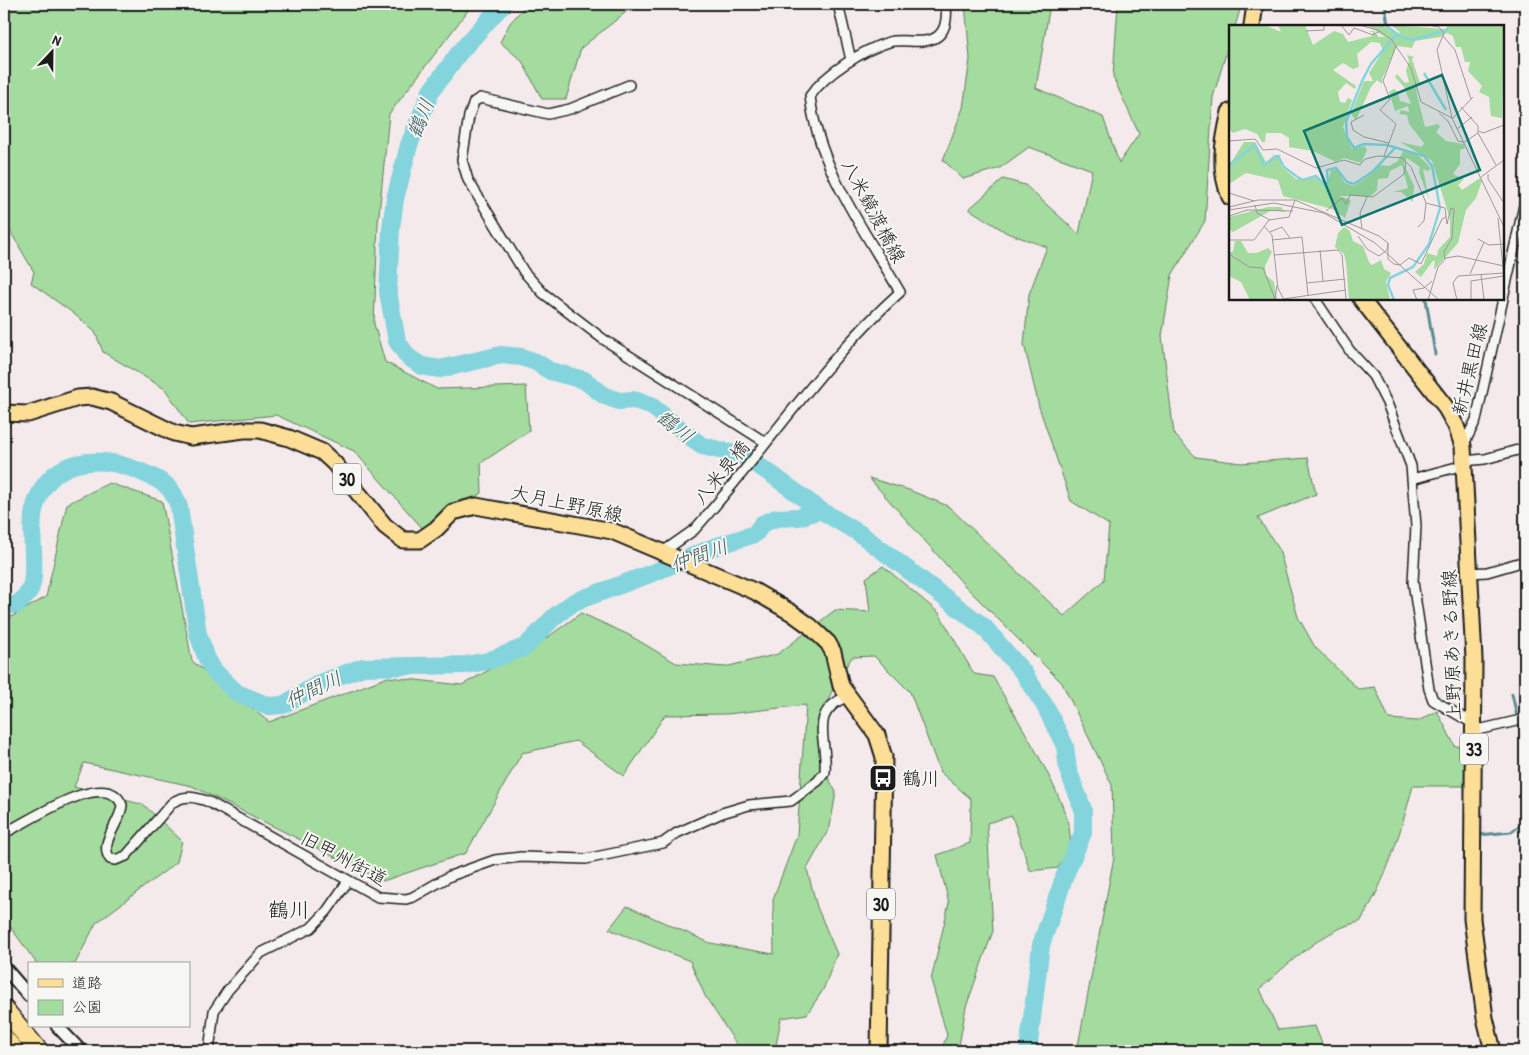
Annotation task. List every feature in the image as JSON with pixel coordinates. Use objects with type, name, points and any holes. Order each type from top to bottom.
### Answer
[{"type":"highway","points":[[4,1009],[39,1051]]},
{"type":"highway","points":[[4,1038],[15,1051]]},
{"type":"main road","points":[[1252,25],[1255,4]]},
{"type":"main road","points":[[1229,116],[1222,146],[1222,166],[1229,192]]},
{"type":"main road","name":"上野原あきる野線","points":[[1362,300],[1444,405],[1453,419],[1464,457],[1474,659],[1472,919],[1485,1018],[1493,1051]]},
{"type":"main road","name":"大月上野原線","points":[[4,414],[28,414],[78,398],[92,397],[111,402],[174,433],[191,437],[244,430],[260,430],[289,438],[322,452],[334,463],[385,526],[403,540],[420,540],[436,529],[453,512],[476,506],[612,530],[702,568],[760,595],[792,613],[816,631],[833,652],[838,676],[848,696],[877,735],[884,757],[879,1051]]},
{"type":"street","points":[[838,4],[851,60]]},
{"type":"street","name":"八米鏡渡橋線","points":[[765,442],[869,320],[900,292],[849,206],[830,165],[812,111],[810,96],[816,87],[851,60],[889,42],[926,41],[936,38],[942,32],[945,24],[946,4]]},
{"type":"street","points":[[629,85],[570,109],[548,114],[480,98],[474,102],[468,116],[462,160],[468,180],[506,246],[543,293],[603,339],[765,442]]},
{"type":"street","name":"新井黒田線","points":[[1504,293],[1525,200]]},
{"type":"street","points":[[1316,300],[1350,351],[1373,376],[1388,403],[1411,466],[1416,526],[1413,582],[1429,689],[1434,700],[1474,728],[1521,720]]},
{"type":"street","name":"新井黒田線","points":[[1464,457],[1476,420],[1502,300]]},
{"type":"street","name":"八米泉橋","points":[[668,553],[701,522],[765,442]]},
{"type":"street","points":[[1412,479],[1464,457],[1485,459],[1525,448]]},
{"type":"street","points":[[1470,573],[1487,572],[1525,561]]},
{"type":"street","name":"旧甲州街道","points":[[4,833],[66,801],[90,792],[103,791],[114,795],[122,805],[108,841],[107,850],[110,860],[115,860],[126,856],[172,803],[181,797],[189,797],[209,802],[378,896],[406,899],[450,876],[495,860],[521,858],[586,859],[663,843],[698,822],[735,809],[791,801],[818,781],[825,772],[821,728],[825,714],[835,702],[848,696]]},
{"type":"street","points":[[209,1051],[214,1011],[228,990],[261,953],[311,928],[327,911],[348,881]]},
{"type":"street","points":[[4,968],[28,995]]},
{"type":"street","points":[[59,1028],[81,1051]]},
{"type":"green space","points":[[4,4],[473,4],[389,114],[378,224],[374,324],[385,362],[437,389],[526,386],[529,431],[481,463],[482,493],[423,529],[354,451],[276,415],[189,424],[165,389],[103,352],[95,332],[73,313],[31,283],[34,272],[9,229],[4,229]]},
{"type":"green space","points":[[527,4],[636,4],[581,48],[566,99],[542,99],[522,61],[500,42],[510,23]]},
{"type":"green space","points":[[965,4],[1050,4],[1036,88],[1103,117],[1119,163],[1139,134],[1113,77],[1118,4],[1257,4],[1240,10],[1235,25],[1229,25],[1229,43],[1213,97],[1205,221],[1172,275],[1162,336],[1174,434],[1196,457],[1241,463],[1308,458],[1316,494],[1258,518],[1279,549],[1298,617],[1315,647],[1358,689],[1375,687],[1389,719],[1418,721],[1437,711],[1455,746],[1474,747],[1473,786],[1413,786],[1398,839],[1385,873],[1360,922],[1347,925],[1320,939],[1260,989],[1278,1030],[1315,1026],[1325,1051],[1077,1051],[1114,857],[1112,785],[1062,683],[965,586],[869,478],[909,490],[948,506],[1064,616],[1104,580],[1109,525],[1071,501],[1039,407],[1024,344],[1029,294],[1047,247],[1007,233],[969,209],[1003,179],[1025,185],[1079,234],[1092,170],[1029,147],[1000,168],[963,179],[943,160],[963,108],[970,59]]},
{"type":"green space","points":[[109,483],[162,501],[192,661],[269,722],[388,677],[462,685],[548,637],[581,613],[629,635],[676,663],[725,667],[778,654],[835,610],[870,612],[866,578],[883,566],[939,613],[974,674],[993,677],[1053,784],[1069,828],[1069,847],[1058,868],[1030,871],[1012,816],[987,823],[993,931],[966,1007],[958,1051],[941,1051],[947,1035],[931,980],[949,903],[937,855],[970,843],[971,799],[940,772],[910,692],[874,656],[852,657],[834,686],[824,710],[820,755],[823,768],[836,792],[830,827],[807,869],[817,907],[837,954],[823,990],[807,1014],[781,1018],[775,1051],[741,1051],[705,996],[690,961],[609,929],[627,906],[710,943],[774,954],[773,899],[797,835],[806,705],[727,714],[665,715],[624,776],[576,741],[522,753],[466,853],[383,881],[192,786],[84,763],[74,787],[144,805],[182,841],[177,862],[96,923],[76,962],[36,962],[4,918],[4,621],[46,597],[67,504]]},
{"type":"waterway","name":"鶴川","points":[[503,4],[459,53],[431,91],[409,145],[395,199],[391,228],[388,292],[397,341],[408,357],[422,366],[440,369],[501,355],[521,357],[536,362],[550,371],[584,380],[605,396],[619,401],[634,400],[650,405],[702,446],[742,455],[771,474],[820,510],[859,533],[984,627],[1023,672],[1045,706],[1065,746],[1068,770],[1083,809],[1083,833],[1065,875],[1041,945],[1028,1051]]},
{"type":"waterway","points":[[1385,4],[1388,25]]},
{"type":"waterway","points":[[1426,300],[1435,354]]},
{"type":"waterway","name":"仲間川","points":[[4,605],[17,605],[31,587],[33,579],[32,528],[34,510],[40,493],[50,479],[62,470],[75,464],[90,462],[123,465],[159,480],[173,493],[179,507],[198,634],[207,659],[214,671],[237,693],[269,706],[283,705],[320,683],[363,667],[466,665],[488,661],[525,647],[554,617],[574,602],[655,572],[714,547],[755,534],[762,524],[776,518],[799,517],[820,510]]},
{"type":"waterway","points":[[1512,694],[1525,752]]},
{"type":"waterway","points":[[1479,835],[1511,832],[1522,824],[1525,805]]},
{"type":"place","name":"鶴川","points":[[883,778]]},
{"type":"district","name":"鶴川","points":[[289,909]]}]
